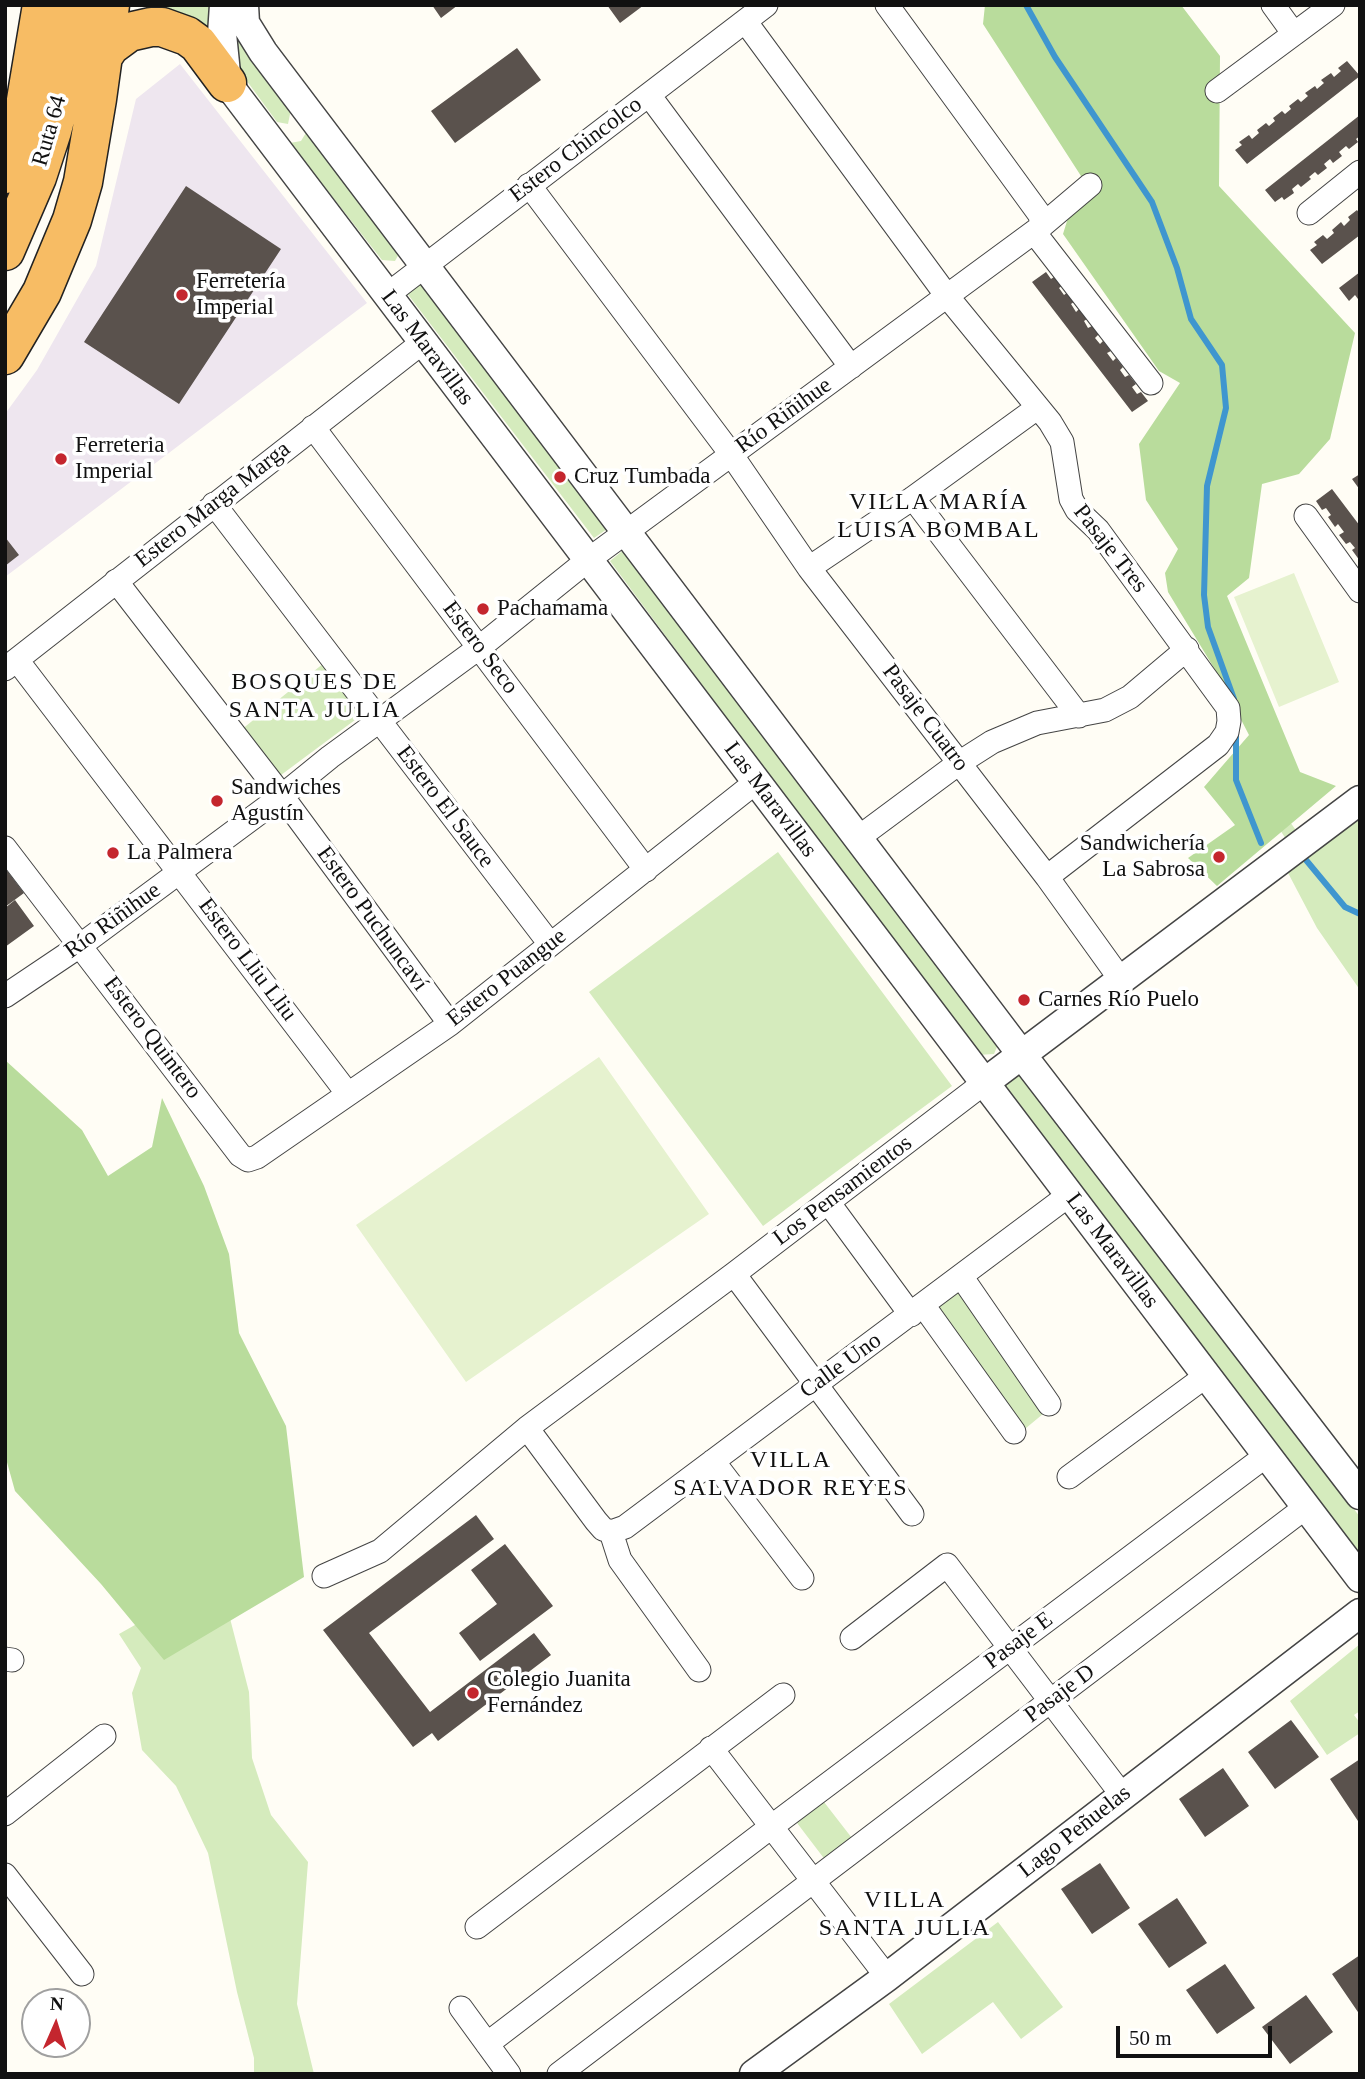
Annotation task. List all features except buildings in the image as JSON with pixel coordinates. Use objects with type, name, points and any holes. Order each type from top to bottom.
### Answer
[{"type":"highway","name":"Ruta 64","points":[[5,174],[26,102],[41,5]]},
{"type":"highway","name":"Ruta 64","points":[[5,251],[37,177],[52,131],[66,73],[77,5]]},
{"type":"highway","points":[[5,355],[42,292],[72,220],[83,182],[110,5]]},
{"type":"highway","points":[[104,55],[110,46],[129,32],[162,27],[187,36],[198,44],[227,83]]},
{"type":"street","points":[[224,5],[222,34],[227,83]]},
{"type":"street","name":"Las Maravillas","points":[[244,5],[243,15],[249,30],[306,108],[1022,1055],[1360,1495]]},
{"type":"street","name":"Estero Chincolco","points":[[387,295],[766,5]]},
{"type":"street","points":[[887,5],[1040,215],[1038,229],[1151,383]]},
{"type":"street","points":[[1273,5],[1294,34]]},
{"type":"street","points":[[1217,91],[1333,5]]},
{"type":"street","name":"Pasaje Tres","points":[[745,22],[947,296],[1050,422],[1062,442],[1071,499],[1077,510],[1098,530],[1187,649],[1227,708],[1230,721],[1227,732],[1218,745],[1047,877]]},
{"type":"street","name":"Las Maravillas","points":[[227,83],[1360,1578]]},
{"type":"street","points":[[649,95],[851,367]]},
{"type":"street","points":[[270,140],[293,130],[306,108]]},
{"type":"street","points":[[1309,213],[1360,172]]},
{"type":"street","name":"Pasaje Cuatro","points":[[529,185],[732,454],[809,568],[1047,877],[1121,980]]},
{"type":"street","name":"Río Riñihue","points":[[5,996],[81,945],[282,796],[480,647],[588,560],[1038,229],[1090,185]]},
{"type":"street","name":"Estero Marga Marga","points":[[11,665],[116,580],[423,342]]},
{"type":"street","points":[[809,568],[913,498],[1037,408]]},
{"type":"street","name":"Estero Seco","points":[[313,427],[646,870]]},
{"type":"street","points":[[913,498],[1079,716]]},
{"type":"street","name":"Estero El Sauce","points":[[214,504],[550,944]]},
{"type":"street","points":[[1306,516],[1360,591]]},
{"type":"street","name":"Estero Puchuncaví","points":[[116,580],[282,796],[450,1024]]},
{"type":"street","points":[[858,838],[959,763],[1016,730],[1037,723],[1105,710],[1130,697],[1187,649]]},
{"type":"street","name":"Estero Lliu Lliu","points":[[11,665],[180,872],[348,1094]]},
{"type":"street","name":"Estero Puangue","points":[[248,1160],[257,1157],[450,1024],[756,782]]},
{"type":"street","name":"Los Pensamientos","points":[[324,1576],[380,1551],[527,1429],[1360,800]]},
{"type":"street","name":"Estero Quintero","points":[[5,848],[240,1155],[248,1160]]},
{"type":"street","name":"Calle Uno","points":[[611,1532],[625,1527],[1069,1195]]},
{"type":"street","points":[[828,1202],[1014,1432]]},
{"type":"street","points":[[734,1274],[912,1514]]},
{"type":"street","points":[[961,1276],[1049,1404]]},
{"type":"street","points":[[1069,1477],[1206,1376]]},
{"type":"street","points":[[527,1429],[596,1521],[603,1529],[611,1532],[620,1560],[699,1670]]},
{"type":"street","name":"Pasaje E","points":[[487,2044],[1266,1455]]},
{"type":"street","points":[[713,1461],[802,1578]]},
{"type":"street","name":"Pasaje D","points":[[559,2074],[1306,1507]]},
{"type":"street","points":[[852,1638],[947,1565],[1122,1796]]},
{"type":"street","name":"Lago Peñuelas","points":[[754,2074],[887,1977],[1360,1613]]},
{"type":"street","points":[[477,1927],[783,1695]]},
{"type":"street","points":[[5,1814],[104,1735]]},
{"type":"street","points":[[711,1748],[887,1977]]},
{"type":"street","points":[[5,1875],[82,1974]]},
{"type":"street","points":[[461,2008],[509,2074]]},
{"type":"shaded area","points":[[180,64],[367,303],[5,577],[5,414],[37,370],[96,266],[136,99]]},
{"type":"green space","points":[[148,5],[219,5],[216,45],[152,8]]},
{"type":"green space","points":[[985,5],[1181,5],[1220,56],[1219,186],[1355,333],[1330,439],[1299,474],[1262,484],[1249,578],[1227,596],[1300,772],[1336,786],[1217,886],[1188,858],[1235,825],[1204,787],[1249,735],[1217,673],[1168,592],[1165,573],[1178,549],[1146,500],[1139,444],[1180,383],[1159,371],[1063,234],[1081,176],[983,24]]},
{"type":"green space","points":[[1033,5],[1047,5],[1055,19],[1092,50],[1108,72],[1146,212],[1157,240],[1167,255],[1214,288],[1249,346],[1257,388],[1254,427],[1240,457],[1221,475],[1210,499],[1214,565],[1223,620],[1242,654],[1244,672],[1272,721],[1274,775],[1279,806],[1311,852],[1360,814],[1360,990],[1317,928],[1287,871],[1300,861],[1275,822],[1263,785],[1262,722],[1233,670],[1232,659],[1210,610],[1199,543],[1203,482],[1243,432],[1247,397],[1243,361],[1203,289],[1153,262],[1141,232],[1123,161],[1112,138],[1097,75],[1080,55],[1040,19]]},
{"type":"green space","points":[[235,30],[291,109],[288,124],[277,122],[238,69]]},
{"type":"green space","points":[[307,131],[400,252],[395,261],[382,260],[290,143],[301,141]]},
{"type":"green space","points":[[422,279],[610,527],[594,538],[406,292]]},
{"type":"green space","points":[[626,548],[999,1042],[994,1054],[977,1055],[610,561]]},
{"type":"green space","points":[[1294,573],[1339,682],[1279,707],[1234,597]]},
{"type":"green space","points":[[324,663],[363,714],[277,778],[241,730]]},
{"type":"green space","points":[[778,852],[952,1086],[763,1226],[589,992]]},
{"type":"green space","points":[[599,1057],[709,1214],[466,1382],[356,1225]]},
{"type":"green space","points":[[5,1060],[82,1130],[108,1176],[152,1147],[162,1098],[204,1186],[229,1254],[239,1333],[286,1426],[304,1577],[164,1660],[101,1584],[15,1491],[5,1455]]},
{"type":"green space","points":[[1020,1070],[1360,1517],[1360,1556],[1003,1082]]},
{"type":"green space","points":[[959,1282],[1049,1409],[1020,1433],[928,1306]]},
{"type":"green space","points":[[225,1599],[249,1692],[252,1758],[271,1815],[308,1862],[297,2004],[314,2074],[254,2074],[254,2058],[237,1992],[208,1853],[176,1786],[142,1750],[132,1693],[141,1668],[119,1634],[158,1612]]},
{"type":"green space","points":[[1360,1644],[1360,1711],[1354,1715],[1360,1723],[1360,1733],[1327,1755],[1290,1701]]},
{"type":"green space","points":[[824,1802],[855,1842],[826,1861],[794,1819]]},
{"type":"green space","points":[[998,1922],[1063,2007],[1021,2039],[993,2002],[922,2054],[889,2004]]},
{"type":"waterway","points":[[1026,5],[1055,57],[1152,202],[1177,268],[1191,319],[1222,365],[1226,408],[1207,486],[1204,595],[1208,627],[1234,699]]},
{"type":"waterway","points":[[1236,731],[1236,780],[1261,843]]},
{"type":"waterway","points":[[1306,860],[1345,907],[1360,914]]},
{"type":"place","name":"Ferretería Imperial","points":[[182,295]]},
{"type":"place","name":"Ferreteria Imperial","points":[[61,459]]},
{"type":"place","name":"Cruz Tumbada","points":[[560,477]]},
{"type":"place","name":"Pachamama","points":[[483,609]]},
{"type":"place","name":"Sandwiches Agustín","points":[[217,801]]},
{"type":"place","name":"La Palmera","points":[[113,853]]},
{"type":"place","name":"Sandwichería La Sabrosa","points":[[1219,857]]},
{"type":"place","name":"Carnes Río Puelo","points":[[1024,1000]]},
{"type":"place","name":"Colegio Juanita Fernández","points":[[473,1693]]},
{"type":"district","name":"VILLA MARÍA LUISA BOMBAL","points":[[939,517]]},
{"type":"district","name":"BOSQUES DE SANTA JULIA","points":[[315,697]]},
{"type":"district","name":"VILLA SALVADOR REYES","points":[[791,1475]]},
{"type":"district","name":"VILLA SANTA JULIA","points":[[905,1915]]}]
